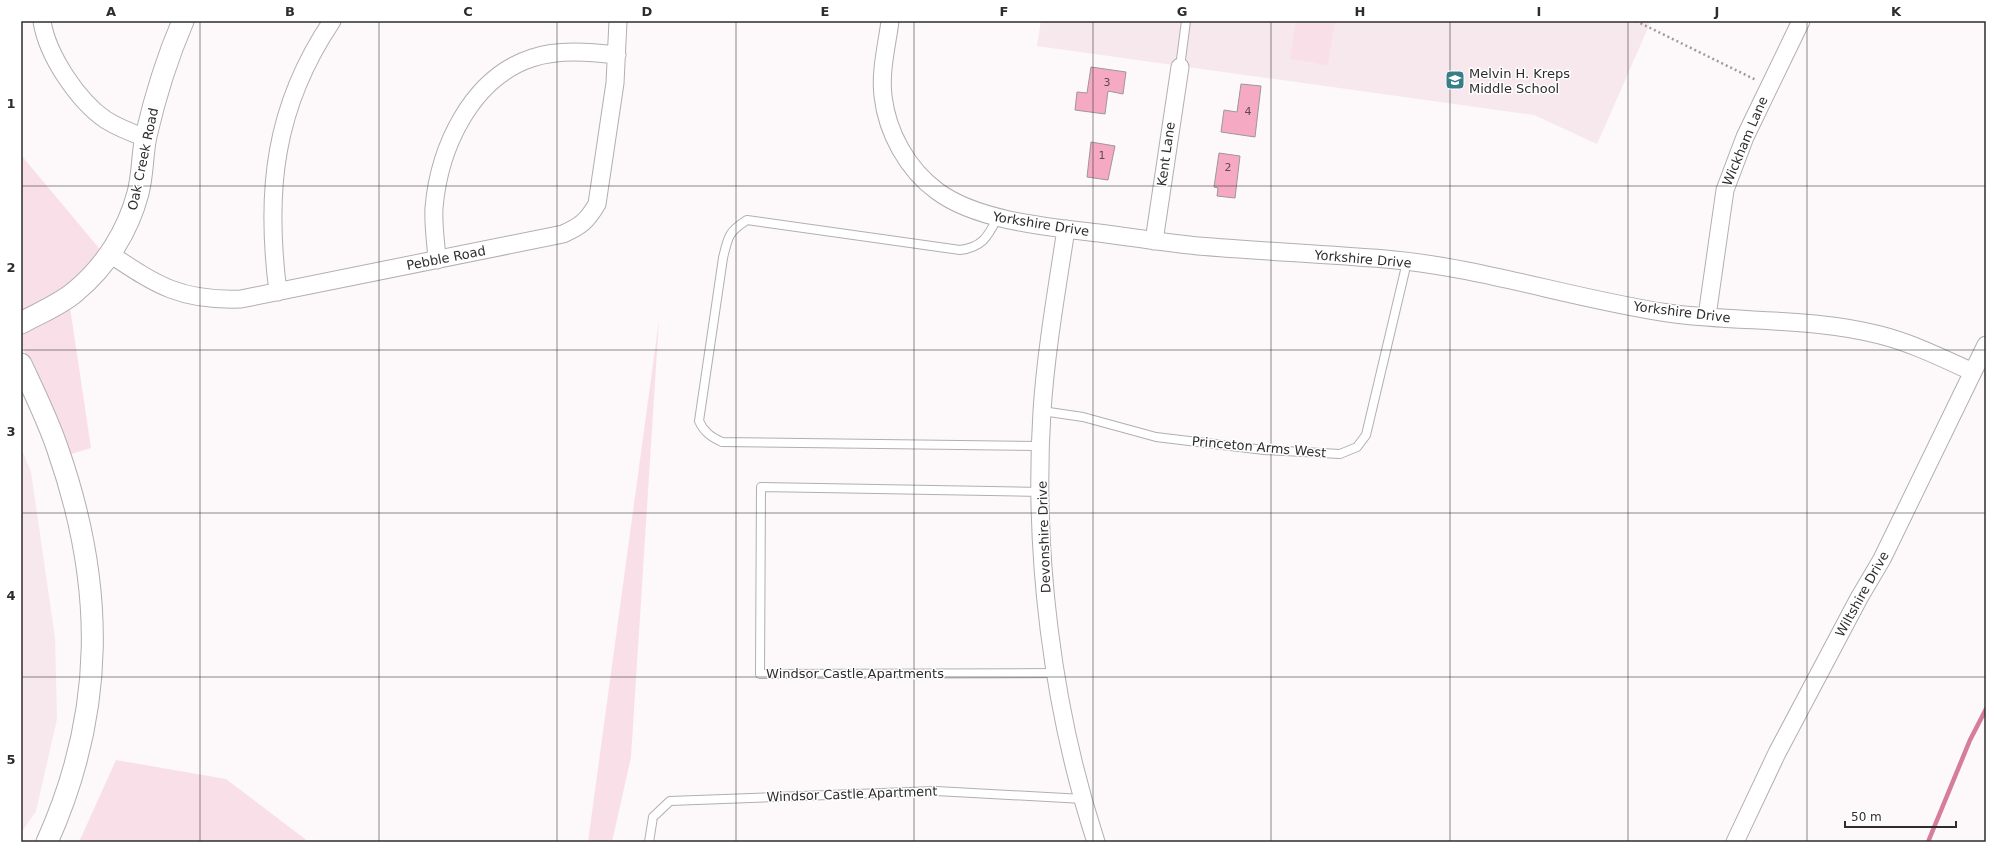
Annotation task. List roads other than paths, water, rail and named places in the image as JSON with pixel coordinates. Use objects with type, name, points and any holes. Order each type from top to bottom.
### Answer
[{"type":"street","points":[[42,21],[49,45],[60,66],[70,84],[88,105],[105,119],[119,127],[146,138]]},
{"type":"street","name":"Oak Creek Road","points":[[21,323],[75,292],[93,275],[110,254],[130,218],[138,193],[146,138],[170,52],[183,21]]},
{"type":"street","points":[[278,292],[273,258],[271,220],[273,179],[279,145],[286,114],[296,90],[310,58],[332,21]]},
{"type":"street","name":"Pebble Road","points":[[110,254],[151,281],[168,289],[192,296],[216,300],[241,299],[563,234],[579,227],[589,218],[597,204],[615,83],[618,21]]},
{"type":"street","name":"Yorkshire Drive","points":[[890,21],[882,78],[882,96],[894,138],[918,175],[955,204],[976,212],[1066,229],[1154,241],[1407,262],[1503,278],[1646,309],[1850,329],[1881,335],[1916,347],[1973,372]]},
{"type":"street","name":"Wickham Lane","points":[[1707,316],[1724,190],[1745,137],[1800,21]]},
{"type":"street","points":[[437,260],[434,208],[440,170],[448,146],[459,124],[488,85],[502,73],[519,63],[534,57],[556,53],[617,55]]},
{"type":"street","name":"Kent Lane","points":[[1154,241],[1180,67]]},
{"type":"street","name":"Devonshire Drive","points":[[1066,229],[1049,339],[1042,412],[1041,492],[1046,605],[1056,673],[1083,799],[1096,842]]},
{"type":"street","name":"Wiltshire Drive","points":[[1735,842],[1777,753],[1859,598],[1882,559],[1986,345]]},
{"type":"street","points":[[21,364],[58,450],[75,505],[85,551],[92,603],[90,691],[83,734],[72,777],[58,818],[47,842]]},
{"type":"lane","points":[[1180,67],[1186,21]]},
{"type":"lane","points":[[998,217],[987,238],[978,245],[960,250],[747,220],[738,226],[730,233],[723,258],[699,421],[702,429],[712,437],[722,442],[1041,446]]},
{"type":"lane","name":"Princeton Arms West","points":[[1042,412],[1083,417],[1156,437],[1264,450],[1340,454],[1357,447],[1366,435],[1407,262]]},
{"type":"lane","name":"Windsor Castle Apartments","points":[[1041,492],[761,487],[760,674],[1056,673]]},
{"type":"lane","name":"Windsor Castle Apartment","points":[[649,842],[653,817],[670,800],[936,791],[1083,799]]},
{"type":"waterway","points":[[1928,842],[1970,740],[1986,709]]},
{"type":"place","name":"Melvin H. Kreps Middle School","points":[[1455,80]]}]
